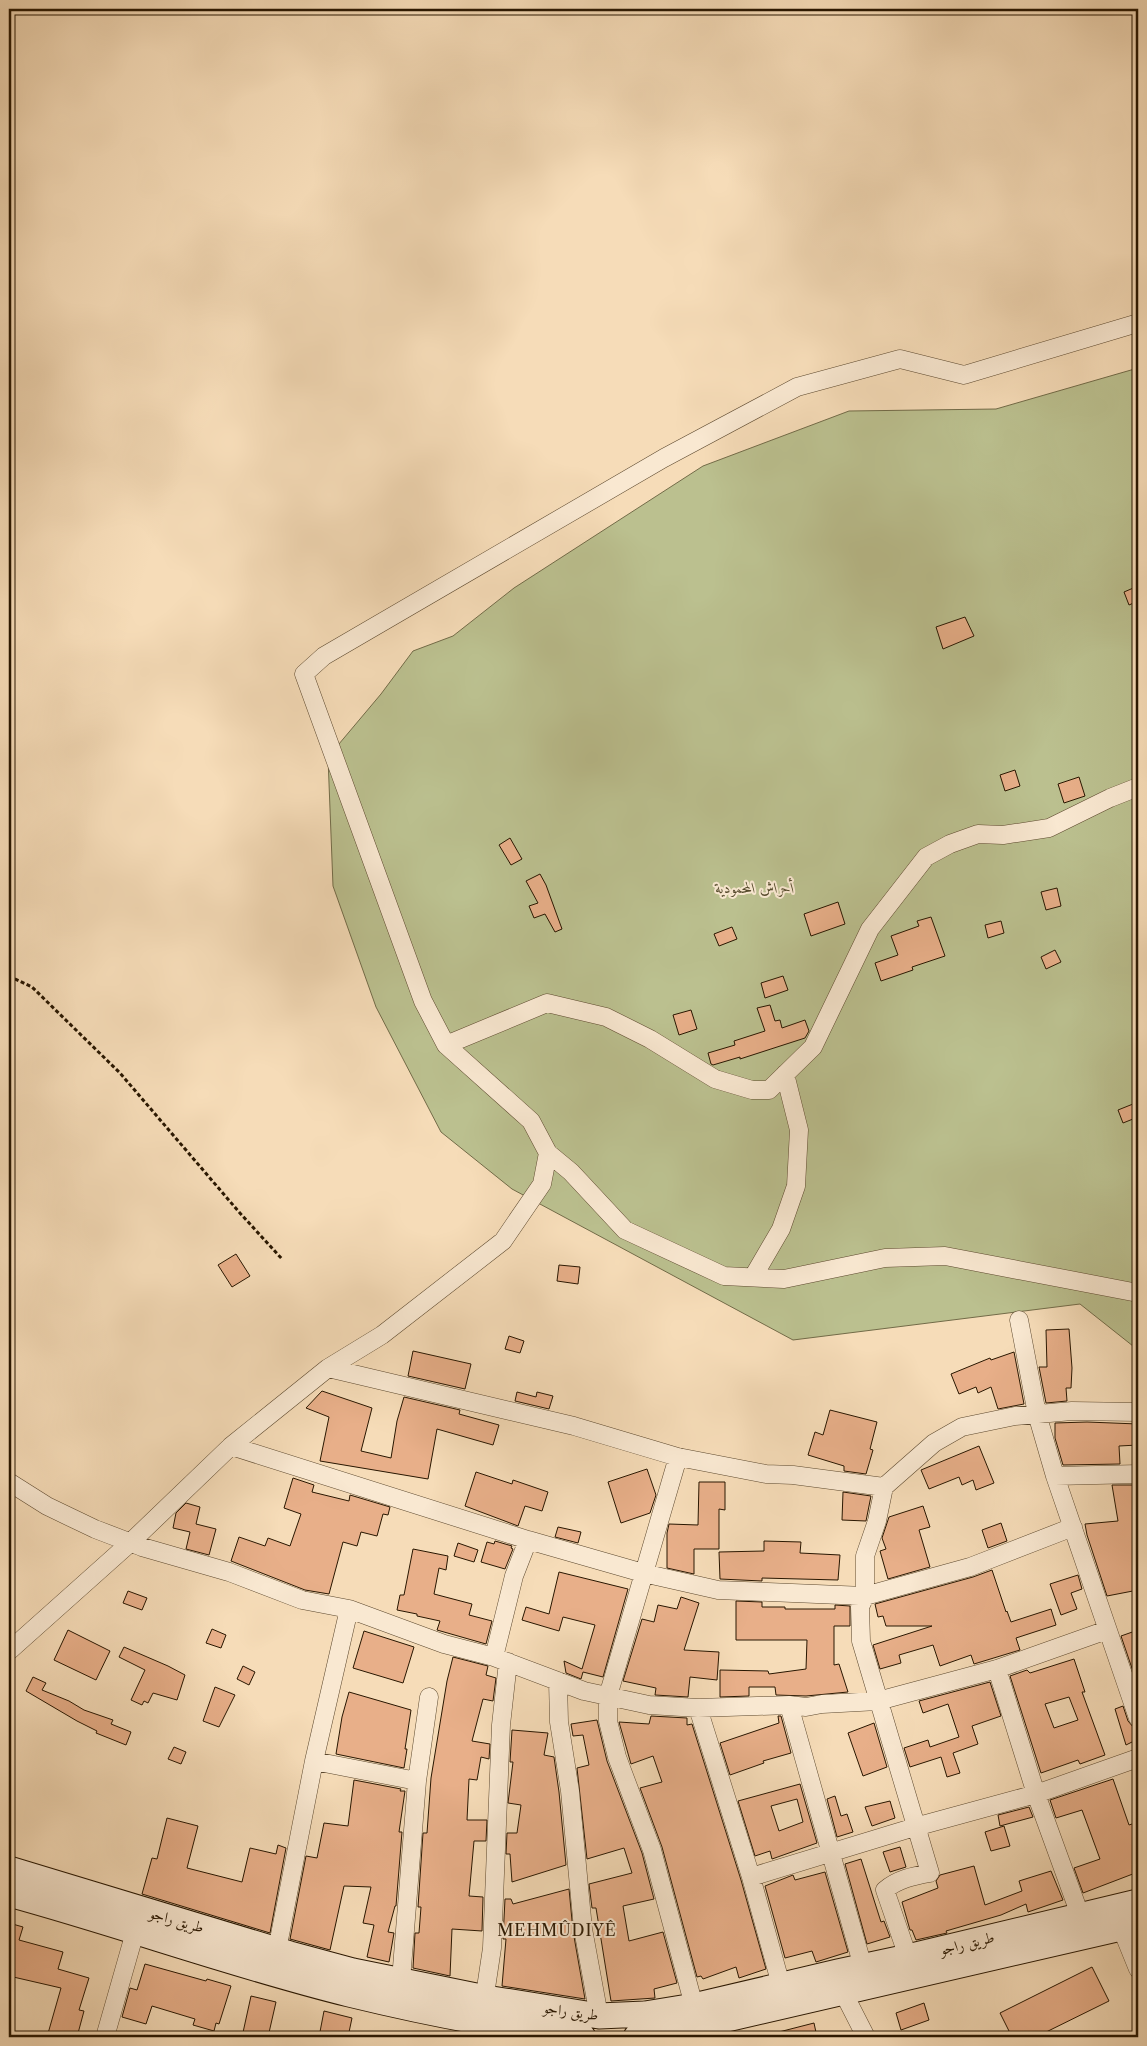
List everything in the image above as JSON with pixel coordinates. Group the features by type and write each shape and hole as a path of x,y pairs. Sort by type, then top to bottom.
{"main road":[{"name":"طريق راجو","path":"9,1869 134,1908 352,1970 486,1998 599,2016 645,2014 694,2006 781,1985 840,1982 863,1966 908,1958 1080,1915 1129,1915"},
{"name":"طريق راجو","path":"9,1894 349,1994 479,2023 583,2037"},
{"name":"طريق راجو","path":"636,2037 677,2030 840,1982 1129,1915"}],"street":[{"path":"1138,323 964,375 900,359 797,387 664,458 332,652 304,674 423,1001 446,1045 531,1121 548,1153 571,1172 625,1230 724,1276 784,1278 885,1258 945,1256 1138,1293"},
{"path":"446,1045 547,1003 606,1017 650,1039 715,1079 752,1090 769,1090 813,1047 870,929 926,857 950,844 978,834 1003,835 1049,828 1110,798 1138,787"},
{"path":"753,1277 781,1229 796,1186 799,1130 785,1074"},
{"path":"9,1650 131,1542 231,1446 328,1368 382,1335 503,1241 542,1184 548,1153"},
{"path":"1020,1320 1037,1414 1055,1476 1106,1630 1138,1718"},
{"path":"328,1368 574,1426 678,1457 766,1474 793,1475 884,1487"},
{"path":"908,1958 885,1890 893,1883 930,1873 861,1641 860,1607 865,1596 865,1556 877,1520 884,1487 934,1442 962,1427 1015,1416 1072,1411 1138,1412"},
{"path":"231,1446 528,1540 643,1573 718,1590 865,1596 970,1567 1072,1527"},
{"path":"678,1457 608,1696 608,1721 617,1756 652,1850 694,2006"},
{"path":"1055,1476 1138,1474"},
{"path":"9,1482 47,1506 95,1529 131,1542 229,1572 302,1600 349,1609 444,1644 501,1660 584,1691 649,1705 698,1708 789,1705 806,1707 822,1704 878,1701 997,1670 1106,1630"},
{"path":"479,2023 486,1998 492,1939 501,1725 501,1660 514,1576 528,1540"},
{"path":"277,1950 314,1761 349,1609"},
{"path":"997,1670 1036,1794 1080,1915"},
{"path":"558,1681 559,1722 572,1801 583,1929 599,2016"},
{"path":"401,1980 417,1781 429,1697"},
{"path":"789,1705 863,1966"},
{"path":"698,1708 751,1877 781,1985"},
{"path":"751,1877 915,1827 1036,1794 1138,1758"},
{"path":"314,1761 417,1781"},
{"path":"105,2037 135,1932 134,1908"},
{"path":"1129,1915 1138,1969"},
{"path":"840,1982 866,2037"}],"path":[{"path":"9,976 32,987 120,1074 238,1212 282,1259"}],"green space":[{"name":"أحراش المحمودية","path":"1138,368 1138,1350 1080,1304 793,1340 512,1189 441,1132 376,1007 333,886 328,757 381,694 413,651 453,636 514,588 703,466 849,411 996,409"}],"building":[{"path":"1138,586 1138,601 1129,605 1124,592"},
{"path":"965,617 974,636 943,649 936,627"},
{"path":"1015,770 1020,786 1005,791 1000,775"},
{"path":"1079,777 1085,796 1064,803 1058,784"},
{"path":"510,838 522,859 511,865 499,845"},
{"path":"540,874 562,929 555,932 545,914 534,918 529,906 538,903 526,881"},
{"path":"1057,888 1061,906 1046,910 1041,892"},
{"path":"838,902 845,924 811,936 804,914"},
{"path":"931,917 945,956 912,967 913,970 881,981 875,963 898,955 891,936 919,926 917,921"},
{"path":"1001,921 1004,933 988,938 985,925"},
{"path":"732,927 737,939 719,946 714,934"},
{"path":"1055,950 1061,962 1046,969 1041,957"},
{"path":"783,976 788,990 765,998 761,983"},
{"path":"770,1005 775,1021 780,1020 782,1028 805,1020 809,1031 805,1038 740,1059 740,1057 711,1064 708,1053 735,1045 734,1041 765,1031 757,1008"},
{"path":"691,1010 697,1029 679,1035 673,1015"},
{"path":"1138,1102 1138,1117 1123,1123 1118,1110"},
{"path":"236,1254 250,1276 232,1287 218,1265"},
{"path":"559,1265 580,1267 578,1284 557,1281"},
{"path":"1069,1329 1072,1368 1071,1388 1066,1388 1067,1401 1046,1403 1039,1367 1047,1367 1046,1330"},
{"path":"509,1336 524,1341 520,1353 505,1349"},
{"path":"413,1351 471,1364 465,1389 408,1376"},
{"path":"1014,1352 1024,1404 998,1409 991,1387 978,1393 976,1387 959,1394 951,1374 990,1358 991,1360"},
{"path":"322,1391 372,1408 361,1451 391,1458 397,1421 404,1397 460,1410 459,1414 499,1425 493,1445 437,1429 428,1479 320,1461 329,1417 306,1408"},
{"path":"517,1392 536,1397 537,1392 553,1396 549,1409 515,1401"},
{"path":"830,1410 877,1422 870,1449 873,1450 866,1474 844,1471 844,1466 808,1455 815,1432 823,1435"},
{"path":"1055,1423 1138,1424 1138,1445 1119,1446 1120,1464 1063,1465 1055,1438"},
{"path":"979,1446 994,1483 976,1490 973,1480 962,1485 959,1477 929,1489 921,1470"},
{"path":"647,1469 656,1495 650,1513 621,1523 608,1482"},
{"path":"476,1472 512,1484 513,1480 548,1492 542,1511 525,1506 518,1526 465,1506"},
{"path":"293,1478 314,1485 312,1492 349,1501 350,1495 390,1507 388,1515 383,1514 377,1536 361,1532 357,1546 343,1542 329,1594 305,1590 231,1561 239,1537 265,1546 268,1538 290,1546 301,1514 284,1508"},
{"path":"699,1482 725,1482 725,1510 719,1509 719,1549 694,1549 694,1574 667,1568 667,1533 669,1524 698,1525"},
{"path":"1112,1485 1138,1485 1138,1590 1107,1596 1085,1524 1118,1521"},
{"path":"843,1492 871,1496 866,1521 842,1520"},
{"path":"186,1503 200,1507 196,1524 216,1529 209,1555 186,1549 190,1532 173,1528 176,1513"},
{"path":"923,1506 930,1527 919,1530 930,1567 888,1579 880,1551 886,1549 882,1538 889,1517"},
{"path":"1001,1523 1007,1541 988,1548 982,1530"},
{"path":"558,1527 581,1532 578,1543 555,1537"},
{"path":"495,1541 512,1546 511,1548 513,1549 505,1569 481,1562 487,1542 494,1544"},
{"path":"764,1541 801,1542 800,1553 840,1555 838,1580 762,1578 762,1581 720,1579 719,1552 764,1551"},
{"path":"458,1543 478,1550 474,1562 454,1556"},
{"path":"413,1549 448,1556 446,1570 439,1568 434,1594 472,1604 469,1615 492,1621 486,1644 437,1630 440,1621 397,1610 400,1595 404,1595"},
{"path":"992,1570 1011,1622 1051,1609 1056,1625 1016,1638 1020,1650 974,1664 971,1655 940,1666 933,1645 899,1655 901,1663 880,1669 873,1645 932,1626 886,1626 883,1616 878,1617 875,1604"},
{"path":"559,1572 628,1589 603,1677 583,1672 581,1679 566,1673 564,1661 582,1669 595,1625 563,1617 559,1631 522,1620 526,1607 549,1614"},
{"path":"1078,1575 1082,1589 1071,1593 1077,1609 1061,1615 1050,1584"},
{"path":"128,1591 147,1598 142,1610 123,1603"},
{"path":"681,1597 699,1603 684,1650 719,1652 717,1680 690,1677 688,1697 655,1695 656,1688 623,1681 642,1619 654,1622 658,1605 677,1609"},
{"path":"736,1601 762,1602 762,1607 785,1607 785,1609 835,1609 835,1605 850,1606 850,1626 834,1626 834,1665 839,1664 848,1692 806,1696 776,1695 775,1687 749,1687 749,1696 720,1697 720,1670 768,1671 769,1674 806,1669 807,1640 736,1640"},
{"path":"212,1629 226,1635 221,1648 206,1643"},
{"path":"68,1630 110,1651 96,1680 54,1660"},
{"path":"1138,1630 1138,1686 1121,1636"},
{"path":"364,1631 414,1647 403,1683 353,1668"},
{"path":"124,1647 185,1675 177,1700 153,1693 148,1703 144,1701 142,1705 131,1700 145,1670 119,1657"},
{"path":"453,1657 488,1666 486,1675 496,1678 493,1701 483,1699 472,1741 490,1744 489,1759 481,1757 477,1780 469,1779 467,1820 487,1820 486,1841 474,1841 469,1896 483,1897 482,1931 452,1929 450,1976 413,1968 415,1933 419,1933 421,1907 418,1907 423,1833 427,1833 431,1778 447,1681"},
{"path":"1074,1659 1085,1692 1082,1692 1105,1755 1080,1764 1078,1760 1041,1773 1010,1676 1027,1670 1030,1673","holes":["1069,1697 1078,1720 1054,1728 1045,1704"]},
{"path":"243,1666 255,1672 249,1685 237,1679"},
{"path":"33,1677 46,1683 42,1690 69,1701 84,1710 113,1720 111,1724 131,1732 126,1745 96,1733 97,1731 26,1691"},
{"path":"990,1682 1001,1716 972,1726 978,1744 953,1753 960,1773 947,1777 941,1757 910,1767 904,1748 928,1740 930,1747 959,1737 948,1704 923,1713 919,1701"},
{"path":"215,1687 235,1695 219,1727 203,1721"},
{"path":"349,1692 411,1710 404,1768 336,1754 342,1717"},
{"path":"1123,1706 1128,1721 1134,1728 1138,1739 1126,1745 1115,1709"},
{"path":"651,1716 687,1718 687,1725 692,1724 741,1880 766,1969 739,1978 736,1967 703,1979 701,1976 697,1977 662,1847 640,1788 662,1782 653,1756 631,1764 619,1722 649,1724"},
{"path":"778,1716 781,1716 791,1753 763,1761 764,1763 730,1775 720,1743 779,1723"},
{"path":"597,1720 607,1761 642,1853 654,1899 623,1906 629,1941 663,1932 677,1983 654,1989 655,1998 611,2001 596,1908 592,1908 589,1884 632,1873 624,1848 587,1859 577,1768 589,1765 583,1735 573,1736 571,1724"},
{"path":"874,1723 887,1767 863,1776 848,1733"},
{"path":"512,1730 548,1733 544,1755 554,1757 566,1865 512,1882 510,1854 506,1854 507,1833 517,1833 521,1805 508,1803 513,1762 510,1762"},
{"path":"174,1747 186,1752 181,1764 168,1759"},
{"path":"1113,1779 1129,1825 1138,1822 1138,1872 1083,1893 1074,1868 1100,1859 1082,1810 1056,1818 1050,1800"},
{"path":"354,1780 405,1791 399,1832 402,1832 396,1906 388,1932 394,1933 389,1962 367,1957 374,1925 363,1923 371,1887 344,1886 330,1950 290,1939 306,1856 317,1858 324,1823 348,1826"},
{"path":"800,1784 817,1843 772,1859 770,1851 755,1856 738,1801","holes":["797,1799 803,1822 779,1831 771,1806"]},
{"path":"835,1796 841,1816 847,1814 853,1832 837,1837 827,1799"},
{"path":"890,1801 895,1818 872,1826 865,1807"},
{"path":"1029,1807 1033,1817 1000,1826 998,1815"},
{"path":"167,1818 198,1826 187,1868 242,1882 250,1848 276,1854 278,1845 286,1848 270,1933 142,1894 152,1858 157,1859"},
{"path":"1004,1826 1010,1846 991,1851 985,1832"},
{"path":"900,1847 906,1867 890,1872 883,1852"},
{"path":"861,1859 881,1922 884,1921 890,1937 867,1944 845,1864"},
{"path":"974,1866 985,1905 1022,1891 1019,1881 1051,1871 1063,1900 1028,1912 1026,1904 1001,1915 946,1931 947,1933 916,1940 912,1930 910,1930 902,1902 938,1888 936,1881 940,1875"},
{"path":"825,1872 848,1952 816,1962 812,1951 785,1958 765,1886 793,1875 795,1880"},
{"path":"569,1889 573,1931 585,1999 502,1986 506,1939 503,1939 505,1899 511,1899 513,1904"},
{"path":"9,1923 23,1927 19,1940 63,1952 58,1969 89,1978 79,2010 84,2011 77,2037 47,2037 61,1988 9,1976"},
{"path":"145,1964 231,1986 219,2024 216,2023 214,2031 193,2025 195,2019 152,2006 146,2024 122,2017 130,1988 137,1990"},
{"path":"1092,1967 1109,2001 1036,2037 1012,2037 1000,2013"},
{"path":"251,1996 276,2002 268,2037 242,2037"},
{"path":"924,2003 929,2020 901,2030 896,2013"},
{"path":"324,2011 352,2018 348,2037 319,2037"},
{"path":"814,2023 817,2037 775,2037 775,2033"}],"district":[{"name":"MEHMÛDIYÊ","path":"557,1930"}]}
